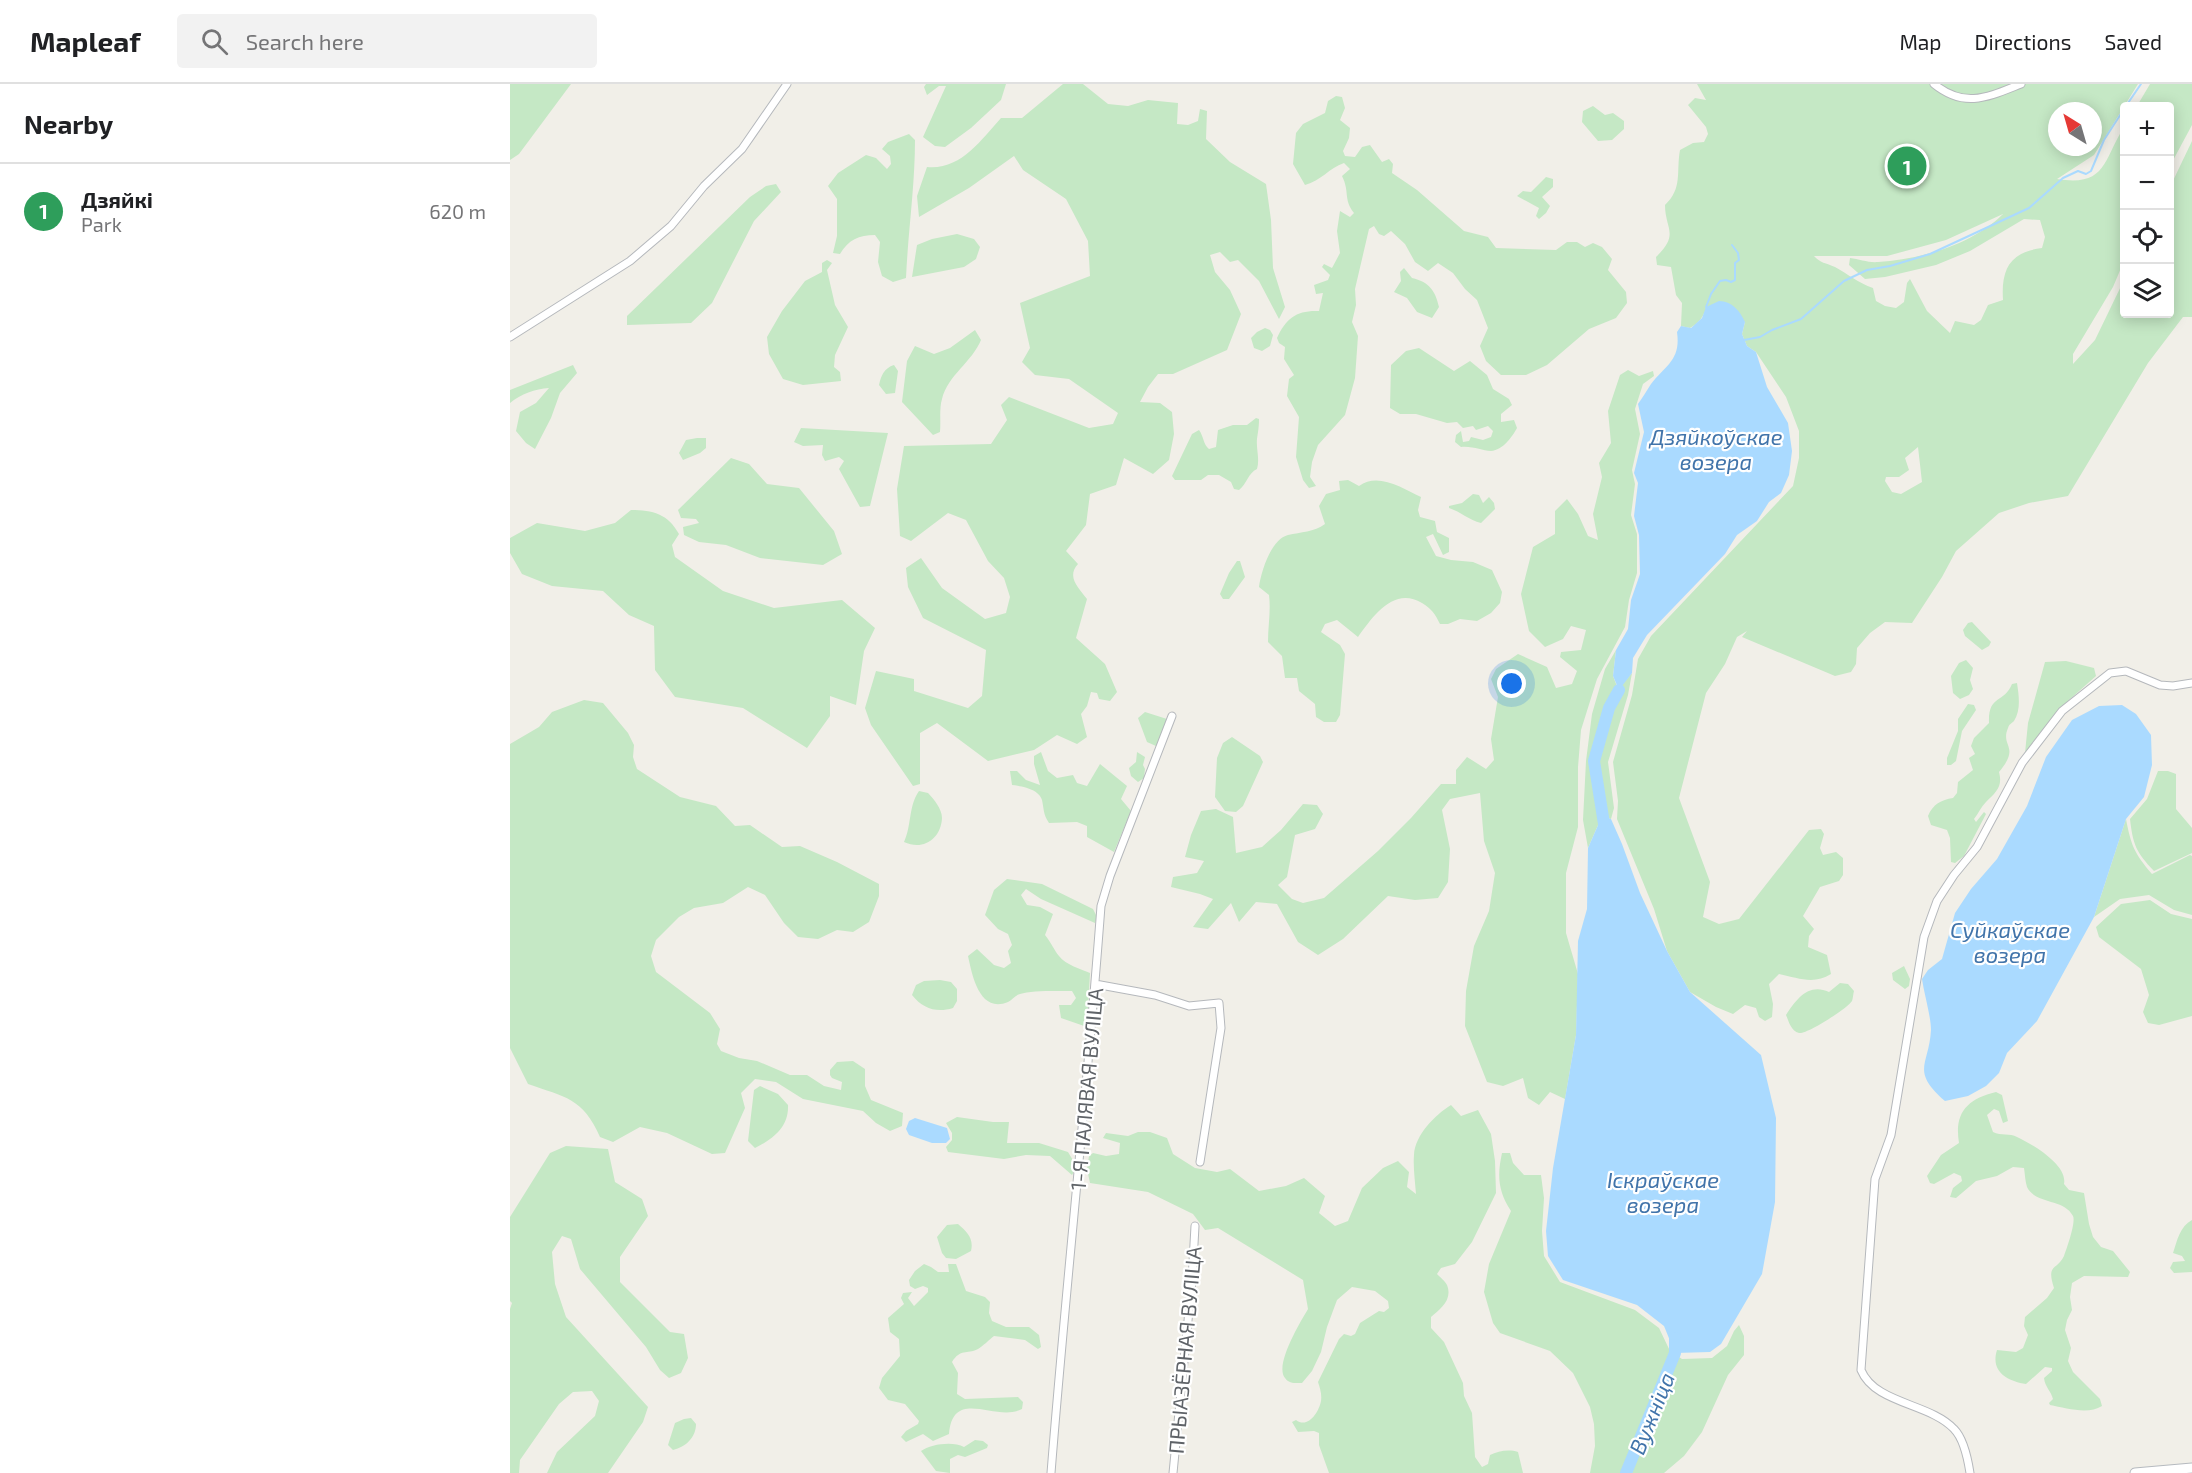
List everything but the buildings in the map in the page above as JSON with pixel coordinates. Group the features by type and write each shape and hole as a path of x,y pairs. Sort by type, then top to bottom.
{"main road":[{"path":"2135,1473 2192,1468"}],"street":[{"path":"510,337 630,261 671,225 704,186 742,149 787,84"},
{"path":"1934,84 1959,98 1975,100 2021,84"},
{"path":"1970,1473 1961,1440 1954,1430 1942,1420 1878,1391 1865,1380 1861,1370 1875,1179 1890,1135 1896,1108 1924,937 1937,901 1954,875 1977,847 2022,763 2062,711 2110,673 2126,671 2160,685 2173,686 2192,683"},
{"name":"1-Я ПАЛЯВАЯ ВУЛІЦА","path":"1052,1473 1101,906 1110,876 1172,716"},
{"path":"1095,984 1155,995 1189,1006 1219,1003 1221,1028 1200,1162"},
{"name":"ПРЫАЗЁРНАЯ ВУЛІЦА","path":"1173,1473 1196,1226"}],"green space":[{"path":"510,84 571,84 519,154 510,160"},
{"path":"926,84 1006,84 1001,100 971,128 945,147 935,146 923,137 946,86 939,86 927,95 924,87"},
{"path":"1063,84 1083,84 1108,104 1128,106 1148,100 1178,103 1177,124 1188,125 1198,121 1200,109 1207,111 1206,139 1230,162 1266,184 1271,220 1273,268 1285,307 1279,319 1259,281 1238,260 1230,262 1220,252 1210,255 1215,272 1230,290 1241,314 1227,350 1173,374 1158,374 1140,402 1160,403 1172,412 1174,434 1169,460 1153,474 1124,458 1116,485 1090,494 1086,525 1066,551 1078,564 1073,578 1087,599 1076,638 1105,664 1117,692 1110,701 1099,699 1097,693 1091,692 1087,706 1081,714 1087,737 1077,744 1057,735 1034,750 988,761 937,723 920,733 920,784 913,786 871,725 865,708 876,671 914,679 914,691 968,708 982,696 986,650 923,618 908,587 906,568 921,558 942,588 985,619 1006,613 1010,597 1004,578 988,561 966,520 948,513 911,541 900,536 897,489 904,446 991,444 1007,420 1001,405 1009,397 1089,428 1113,424 1118,413 1069,379 1035,375 1022,362 1030,348 1020,303 1090,276 1088,241 1066,199 1023,170 1014,156 969,188 919,217 917,196 927,167 939,167 960,159 1001,118 1022,118"},
{"path":"1697,84 2138,84 2127,102 2120,102 2120,113 2102,142 2102,102 2048,102 2048,156 2092,156 2057,179 2086,179 2095,175 2107,160 2120,134 2120,270 2113,287 2073,354 2073,364 2095,340 2120,288 2120,318 2174,318 2174,179 2192,141 2192,317 2183,317 2148,363 2068,496 2029,503 1999,513 1956,551 1912,623 1885,622 1870,633 1857,648 1856,664 1851,672 1835,676 1742,637 1747,631 1737,637 1725,664 1706,693 1679,798 1710,882 1703,917 1719,924 1739,919 1809,830 1821,829 1824,834 1820,848 1823,855 1836,852 1843,858 1843,875 1839,881 1820,887 1803,916 1814,929 1809,936 1808,947 1827,955 1831,974 1812,980 1779,974 1769,984 1773,1004 1772,1017 1765,1021 1759,1017 1756,1008 1745,1005 1733,1014 1690,992 1667,951 1654,909 1617,819 1618,801 1613,762 1632,695 1638,659 1651,636 1793,486 1799,458 1799,431 1786,397 1756,352 1747,346 1742,334 1745,322 1707,307 1693,326 1690,328 1681,326 1682,303 1676,295 1671,267 1657,265 1656,257 1668,243 1670,231 1665,205 1671,199 1677,186 1680,150 1693,143 1704,142 1708,134 1706,127 1688,105 1695,98 1706,100","holes":["2003,214 1976,234 1928,254 1878,262 1850,258 1849,265 1865,279 1885,277 1936,265 1970,251 2024,219 2040,220 2045,237 2042,248 2022,253 2010,264 2004,279 2003,300 1988,305 1981,320 1974,325 1955,321 1950,333 1927,311 1910,279 1907,283 1904,302 1896,308 1885,306 1876,301 1873,288 1821,262 1814,256 1887,256 1946,240","1918,447 1922,482 1901,494 1892,492 1885,481 1886,477 1899,477 1909,470 1905,458"]},
{"path":"2150,84 2192,84 2192,125 2174,159 2174,102 2139,102"},
{"path":"1336,96 1342,97 1345,108 1340,120 1350,128 1349,138 1343,151 1345,156 1355,157 1362,147 1370,145 1382,162 1389,159 1393,164 1392,173 1417,190 1464,231 1488,237 1496,248 1556,250 1567,242 1577,242 1585,247 1593,243 1602,247 1612,259 1608,270 1626,292 1627,303 1616,318 1589,329 1547,365 1526,375 1501,375 1486,361 1480,346 1488,328 1477,300 1453,273 1438,263 1428,271 1415,262 1405,244 1391,231 1384,236 1379,234 1374,226 1369,229 1355,289 1356,305 1352,322 1358,336 1355,378 1345,415 1318,445 1310,477 1316,486 1309,488 1303,480 1296,457 1299,417 1287,396 1289,379 1294,375 1284,359 1285,347 1279,343 1277,338 1288,320 1304,312 1319,311 1323,293 1316,294 1314,285 1328,280 1330,275 1322,267 1324,264 1332,268 1340,253 1337,231 1340,211 1350,217 1354,213 1349,204 1342,176 1350,169 1344,163 1316,181 1305,185 1293,164 1296,133 1303,124 1325,113 1328,101"},
{"path":"1593,106 1605,115 1613,113 1624,121 1624,129 1612,140 1598,141 1582,122 1583,111"},
{"path":"909,134 915,140 915,157 906,278 893,282 882,276 878,262 880,242 875,235 854,239 840,254 833,253 837,236 837,199 828,186 838,173 866,155 876,158 887,169 891,164 890,156 882,149 888,142"},
{"path":"1546,177 1553,179 1553,187 1542,197 1550,206 1539,219 1536,216 1539,208 1517,196 1523,191 1531,192"},
{"path":"776,184 781,192 754,221 712,303 691,323 627,325 627,316 750,197 766,186"},
{"path":"957,234 974,239 980,247 976,259 964,267 912,277 917,245 932,239"},
{"path":"827,260 832,263 827,270 835,305 848,327 835,355 834,367 840,372 841,381 803,385 783,379 769,354 767,337 782,311 805,281 822,272 822,263"},
{"path":"1404,268 1412,278 1427,284 1433,291 1439,307 1432,318 1417,312 1407,298 1394,292 1401,281 1400,272"},
{"path":"1265,328 1273,335 1270,346 1262,351 1254,348 1251,338"},
{"path":"975,330 981,340 945,390 941,407 940,432 933,435 902,402 907,361 915,346 934,354 950,348"},
{"path":"1419,348 1454,371 1470,361 1487,375 1493,389 1509,399 1512,405 1501,414 1501,422 1514,420 1517,428 1503,446 1491,451 1461,447 1455,442 1456,435 1461,431 1463,442 1469,441 1471,437 1483,440 1491,437 1493,431 1488,426 1476,430 1473,426 1463,428 1457,422 1447,423 1416,414 1400,414 1390,408 1391,365 1406,351"},
{"path":"573,365 577,373 560,393 551,418 535,449 526,443 516,431 520,412 536,403 549,388 528,392 510,403 510,390"},
{"path":"894,365 898,371 895,393 886,394 879,385 885,370"},
{"path":"1628,370 1639,376 1653,371 1654,376 1643,384 1635,409 1640,434 1632,470 1635,484 1631,515 1637,534 1637,573 1629,600 1625,627 1597,679 1581,730 1578,767 1578,827 1566,873 1566,933 1578,974 1576,1035 1565,1099 1550,1092 1539,1105 1528,1098 1523,1078 1503,1086 1487,1082 1465,1026 1466,991 1474,946 1489,911 1495,873 1484,841 1480,793 1450,799 1442,810 1450,849 1448,882 1438,898 1415,900 1388,896 1343,939 1318,955 1298,942 1277,904 1256,902 1239,922 1231,903 1208,929 1193,927 1213,899 1171,887 1173,877 1197,873 1204,861 1185,857 1201,811 1216,809 1233,817 1236,853 1262,847 1281,830 1303,804 1317,805 1323,814 1315,829 1295,835 1287,877 1278,885 1292,899 1303,903 1324,898 1378,851 1441,784 1456,784 1456,770 1467,757 1486,769 1494,760 1491,739 1498,697 1491,679 1496,669 1518,654 1547,667 1556,688 1572,684 1577,671 1560,657 1561,652 1581,650 1586,630 1571,626 1563,639 1545,647 1529,631 1521,594 1533,547 1555,534 1555,511 1567,499 1578,514 1588,536 1598,540 1593,514 1602,477 1599,463 1611,443 1608,411 1620,375"},
{"path":"1256,418 1259,419 1257,469 1239,490 1234,489 1231,482 1219,475 1208,475 1201,480 1175,480 1172,476 1192,434 1199,430 1209,449 1216,447 1218,430 1233,425 1247,425"},
{"path":"801,428 888,433 870,506 860,507 839,469 844,461 839,457 825,461 822,455 823,445 803,446 794,442"},
{"path":"706,438 706,448 683,460 679,453 686,440"},
{"path":"731,458 749,464 767,484 799,488 834,531 842,554 823,565 760,558 726,545 699,542 684,535 683,527 699,523 696,519 681,518 678,510"},
{"path":"1348,480 1359,486 1366,482 1382,481 1421,497 1418,510 1420,517 1435,521 1437,532 1449,538 1449,552 1443,555 1433,534 1426,537 1436,556 1473,562 1492,570 1502,592 1500,603 1491,613 1477,621 1460,619 1448,624 1440,624 1433,612 1425,605 1412,599 1402,598 1393,601 1377,613 1358,637 1337,620 1325,624 1321,632 1340,645 1345,654 1340,715 1336,722 1324,722 1316,717 1315,704 1299,691 1297,678 1285,678 1282,656 1268,642 1269,595 1259,587 1272,549 1288,535 1312,530 1325,524 1319,506 1326,494 1340,490 1339,481"},
{"path":"1473,494 1479,495 1483,503 1489,497 1494,503 1495,509 1481,523 1449,508 1449,506 1462,503"},
{"path":"631,510 653,512 670,522 679,534 672,545 675,557 723,591 774,608 842,600 875,628 864,651 856,705 830,696 830,716 807,748 743,708 675,697 655,670 654,626 629,615 603,591 552,586 522,574 510,553 510,538 537,523 585,531 615,523"},
{"path":"1237,561 1240,561 1245,577 1229,599 1223,599 1220,594"},
{"path":"1972,622 1991,642 1982,650 1965,636 1963,630 1968,623"},
{"path":"1616,650 1613,676 1618,689 1632,673 1628,695 1608,762 1614,808 1611,819 1602,816 1588,848 1583,820 1586,761 1592,714 1605,669"},
{"path":"1966,660 1973,668 1970,680 1973,689 1969,695 1960,699 1953,693 1951,676 1959,663"},
{"path":"2066,661 2094,668 2096,676 2059,709 2025,753 2028,723 2045,662"},
{"path":"2017,683 2019,708 2006,734 2009,757 1999,772 1999,785 1974,819 1976,822 1984,812 1986,814 1964,856 1955,863 1951,862 1950,838 1947,830 1931,825 1928,816 1938,803 1953,798 1957,793 1958,782 1973,770 1969,758 1975,754 1971,746 1974,738 1989,723 1989,714 1994,703 2009,690 2012,684"},
{"path":"584,700 603,703 628,733 634,745 633,757 637,769 680,797 716,806 735,826 750,825 782,847 800,846 879,884 879,896 869,922 853,932 837,930 818,939 798,937 784,923 765,895 748,887 723,903 694,908 679,917 656,940 651,956 656,972 710,1013 720,1029 717,1044 721,1051 739,1058 757,1061 790,1075 807,1075 824,1086 841,1090 842,1082 832,1078 830,1070 837,1062 853,1061 865,1069 865,1086 871,1100 903,1113 902,1126 890,1131 876,1123 863,1111 803,1099 776,1082 755,1079 741,1093 745,1108 725,1153 712,1154 667,1133 640,1127 613,1142 600,1137 587,1114 572,1101 528,1084 510,1048 510,744 539,727 552,712"},
{"path":"1968,704 1974,705 1976,710 1962,731 1956,761 1947,765 1947,758 1958,731 1958,719"},
{"path":"1145,712 1167,719 1161,739 1156,746 1147,742 1138,718"},
{"path":"1232,737 1260,756 1263,762 1243,806 1236,812 1225,811 1215,797 1217,758 1223,743"},
{"path":"1041,752 1048,771 1057,778 1073,775 1077,783 1087,786 1100,764 1127,786 1121,799 1131,811 1114,852 1087,837 1087,826 1077,822 1049,823 1040,796 1029,789 1012,785 1010,771 1017,771 1026,780 1040,785 1034,756"},
{"path":"1137,752 1145,757 1144,778 1138,782 1131,776 1129,768 1136,762"},
{"path":"2158,771 2176,774 2176,809 2192,828 2192,853 2154,871 2136,848 2130,819 2147,799"},
{"path":"919,791 928,793 933,798 942,818 935,837 918,845 904,842 913,803"},
{"path":"2126,819 2134,848 2152,874 2192,856 2192,915 2174,910 2149,895 2120,899 2094,917"},
{"path":"1007,879 1042,884 1093,909 1097,917 1095,923 1041,899 1026,889 1021,895 1027,905 1040,907 1053,914 1045,935 1059,956 1090,973 1087,1027 1061,1018 1059,1005 1071,1005 1076,998 1072,991 1025,993 1017,995 1008,1002 998,1004 990,1002 979,990 968,956 977,949 994,965 1004,968 1011,963 1008,951 1012,945 1008,934 998,929 985,915 994,890"},
{"path":"2150,900 2171,914 2192,919 2192,1016 2159,1025 2148,1023 2143,1012 2149,995 2141,969 2099,937 2096,927 2121,904"},
{"path":"1904,966 1910,979 1909,986 1905,989 1893,980 1892,973"},
{"path":"924,981 951,982 957,989 957,1001 953,1008 931,1009 921,1004 912,995 916,985"},
{"path":"1840,983 1848,984 1854,991 1852,1001 1810,1030 1799,1033 1794,1030 1786,1015 1799,998 1815,989 1829,992"},
{"path":"760,1086 778,1094 788,1105 788,1113 779,1131 768,1141 755,1148 748,1141 754,1090"},
{"path":"1996,1092 2002,1095 2008,1121 2003,1123 1999,1111 1994,1109 1987,1115 1993,1132 2017,1137 2040,1150 2055,1163 2069,1190 2084,1193 2093,1237 2101,1247 2113,1251 2130,1272 2128,1277 2084,1276 2072,1283 2070,1297 2072,1310 2065,1330 2071,1348 2068,1361 2073,1372 2100,1399 2102,1406 2096,1409 2077,1410 2050,1405 2053,1399 2044,1378 2052,1371 2052,1368 2045,1367 2026,1384 2013,1381 2002,1374 1998,1370 1995,1358 1997,1350 2016,1352 2023,1348 2028,1335 2024,1326 2025,1317 2047,1298 2054,1288 2052,1271 2064,1256 2074,1219 2069,1210 2031,1193 2027,1187 2024,1168 2013,1167 1997,1176 1976,1181 1956,1198 1950,1197 1953,1188 1962,1181 1961,1176 1954,1173 1934,1184 1930,1183 1927,1176 1941,1155 1959,1143 1959,1123 1965,1109 1977,1099"},
{"path":"1451,1105 1461,1116 1478,1110 1491,1134 1496,1193 1472,1242 1455,1264 1441,1268 1437,1274 1447,1285 1448,1295 1445,1304 1431,1317 1431,1328 1444,1342 1463,1383 1464,1396 1472,1413 1475,1457 1482,1467 1488,1464 1490,1455 1507,1451 1518,1452 1523,1473 1329,1473 1319,1445 1319,1433 1298,1432 1292,1422 1309,1421 1318,1410 1321,1391 1318,1382 1339,1339 1344,1334 1351,1336 1355,1334 1360,1323 1379,1311 1384,1312 1389,1308 1388,1301 1375,1291 1352,1287 1337,1300 1321,1352 1312,1371 1302,1383 1288,1381 1283,1372 1283,1363 1308,1309 1303,1280 1218,1228 1205,1230 1193,1214 1148,1192 1090,1183 1087,1169 1089,1156 1093,1153 1106,1156 1119,1154 1120,1143 1103,1138 1106,1133 1128,1136 1138,1132 1150,1132 1167,1138 1173,1154 1195,1168 1217,1172 1230,1169 1259,1191 1286,1186 1304,1178 1325,1196 1319,1213 1335,1226 1348,1221 1362,1188 1383,1168 1398,1161 1409,1172 1407,1187 1416,1194 1414,1160 1418,1140 1433,1120"},
{"path":"957,1117 1009,1122 1007,1143 1039,1143 1068,1152 1077,1167 1072,1175 1050,1156 1026,1155 1004,1159 948,1152 946,1147 952,1140 952,1133 946,1123"},
{"path":"566,1146 608,1149 615,1182 642,1199 648,1216 620,1257 620,1282 670,1332 684,1334 688,1358 681,1373 669,1378 660,1370 646,1347 580,1269 571,1239 562,1236 552,1252 555,1284 566,1317 648,1407 643,1422 608,1473 547,1473 557,1452 595,1416 599,1401 592,1391 573,1392 559,1404 520,1460 519,1473 510,1473 510,1309 512,1303 510,1301 510,1217 550,1153"},
{"path":"1502,1153 1510,1153 1513,1163 1524,1175 1541,1175 1544,1198 1542,1231 1544,1256 1560,1282 1635,1310 1659,1328 1670,1351 1682,1359 1712,1358 1727,1346 1739,1325 1744,1336 1744,1355 1728,1375 1702,1432 1684,1456 1664,1473 1590,1473 1595,1446 1594,1424 1590,1407 1573,1373 1550,1351 1500,1333 1493,1323 1484,1292 1489,1264 1511,1211 1503,1197 1500,1183 1499,1169"},
{"path":"2192,1220 2192,1272 2174,1273 2170,1268 2173,1262 2185,1261 2182,1256 2173,1253 2176,1244 2182,1230"},
{"path":"958,1224 971,1239 971,1251 956,1259 946,1258 937,1237 947,1225"},
{"path":"924,1264 938,1272 949,1272 948,1264 956,1264 966,1291 985,1297 990,1302 989,1313 992,1321 1006,1327 1029,1327 1039,1335 1041,1347 1038,1349 1025,1340 994,1336 978,1349 958,1355 952,1362 958,1373 957,1394 965,1399 1018,1397 1023,1402 1022,1409 1000,1412 967,1409 958,1412 952,1420 949,1434 933,1441 923,1434 906,1442 901,1437 919,1421 905,1404 888,1400 879,1388 882,1378 900,1356 899,1339 890,1332 888,1318 904,1304 901,1298 903,1293 912,1292 908,1298 914,1306 928,1292 928,1288 923,1286 915,1289 910,1286 909,1280"},
{"path":"691,1418 696,1424 692,1437 686,1444 673,1450 668,1445 675,1423"},
{"path":"975,1440 983,1441 988,1445 987,1448 965,1457 958,1455 950,1459 950,1473 936,1471 921,1451 942,1444 964,1447"}],"water":[{"name":"Дзяйкоўскае возера","path":"1719,301 1732,305 1743,318 1745,322 1742,334 1747,346 1756,352 1767,387 1788,423 1792,451 1789,475 1781,493 1769,502 1757,521 1737,535 1725,554 1647,635 1633,658 1632,673 1619,690 1613,676 1616,650 1628,629 1631,600 1640,574 1639,535 1634,516 1638,483 1634,473 1644,432 1638,404 1674,356 1678,341 1677,332 1681,326 1691,328 1702,318 1706,307"},
{"name":"Суйкаўскае возера","path":"2122,705 2136,714 2151,735 2152,765 2144,797 2126,819 2094,917 2037,1021 2007,1053 1999,1073 1986,1086 1968,1096 1945,1101 1934,1091 1925,1074 1924,1067 1931,1030 1922,979 1928,970 1942,959 1955,913 1971,889 1997,859 2027,806 2046,757 2072,720 2099,706"},
{"name":"Іскраўскае возера","path":"1602,816 1611,819 1640,893 1667,951 1690,992 1761,1055 1776,1118 1775,1202 1762,1274 1721,1344 1710,1352 1675,1353 1664,1326 1637,1305 1563,1280 1548,1256 1546,1231 1553,1168 1576,1035 1578,941 1587,909 1588,848"},
{"path":"915,1118 947,1128 950,1139 946,1143 932,1143 909,1135 906,1129 909,1121"}],"waterway":[{"path":"2129,102 2141,84"},
{"path":"1744,340 1760,337 1801,319 1844,281 1867,270 1930,254 2029,208 2063,178 2078,171 2086,174 2091,171 2104,140 2120,115"},
{"path":"1706,307 1720,281 1735,280 1735,263 1739,260 1738,253 1732,245"},
{"name":"Вужніца","path":"1605,830 1594,761 1609,708 1619,690"},
{"name":"Вужніца","path":"1626,1473 1675,1353 1675,1338"}],"place":[{"name":"Дзяйкі","path":"1907,166"}]}
